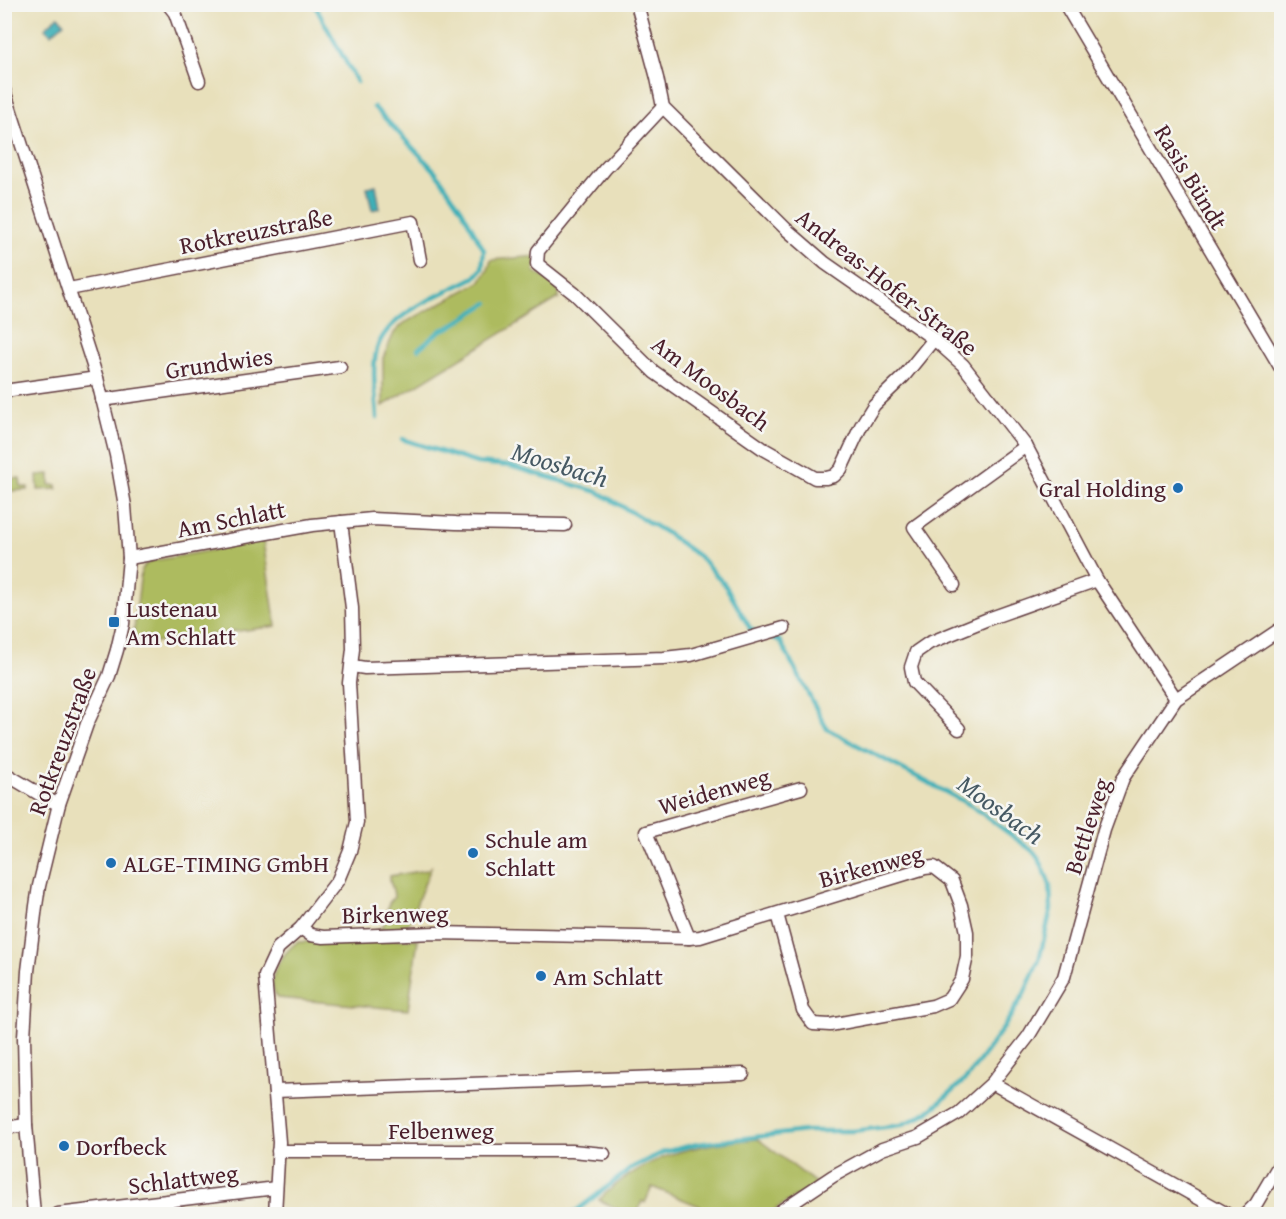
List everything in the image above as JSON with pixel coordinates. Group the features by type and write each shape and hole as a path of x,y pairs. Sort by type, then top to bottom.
{"street":[{"path":"168,4 175,13 200,81"},
{"path":"637,4 663,107"},
{"name":"Rasis Bündt","path":"1065,4 1281,370"},
{"name":"Rotkreuzstraße","path":"4,90 97,378 116,455 125,506 129,558 123,624 117,650 87,724 59,804 39,886 28,971 24,1028 26,1125 34,1215"},
{"name":"Am Moosbach","path":"663,107 605,169 538,251 537,264 575,294 654,372 762,448 815,478 826,478 834,476 841,469 861,426 874,405 904,376 934,339"},
{"name":"Andreas-Hofer-Straße","path":"663,107 786,229 825,263 934,339 963,365 1026,446 1097,580 1176,699"},
{"name":"Rotkreuzstraße","path":"69,289 413,222 420,260"},
{"name":"Grundwies","path":"102,400 340,367"},
{"path":"4,391 97,378"},
{"path":"954,585 914,527 1026,446"},
{"name":"Am Schlatt","path":"129,558 312,525 341,522 381,519 566,525"},
{"path":"275,1215 278,1151 266,976 278,948 301,928 338,880 350,851 357,822 349,683 354,649 352,608 341,522"},
{"path":"959,729 914,682 911,667 916,652 929,643 988,619 1097,580"},
{"path":"352,666 365,668 641,660 691,655 750,640 784,628"},
{"name":"Bettleweg","path":"776,1215 853,1165 882,1149 918,1137 959,1113 992,1083 1028,1037 1064,977 1104,830 1124,778 1176,699 1281,628"},
{"path":"4,773 59,804"},
{"name":"Weidenweg","path":"689,938 646,832 801,788"},
{"name":"Birkenweg","path":"301,928 311,935 323,937 435,933 689,938 934,867 952,881 963,914 967,932 967,956 962,979 949,999 933,1006 830,1025 813,1024 803,1010 777,914"},
{"path":"275,1091 742,1074"},
{"path":"992,1083 1227,1215"},
{"path":"4,1128 26,1125"},
{"name":"Felbenweg","path":"278,1151 572,1150 604,1154"},
{"path":"1246,1215 1256,1204 1281,1160"},
{"name":"Schlattweg","path":"58,1215 276,1188"}],"green space":[{"path":"538,256 534,271 553,284 559,292 559,298 383,406 383,358 394,333 404,323 480,282 491,260"},
{"path":"50,474 50,485 57,485 57,489 38,490 37,475"},
{"path":"20,478 21,487 28,487 28,490 8,491 7,479"},
{"path":"263,541 276,626 148,643 147,637 133,638 141,571 145,565 152,561"},
{"path":"431,867 406,930 377,930 383,926 389,903 394,897 390,876 427,870"},
{"path":"418,939 408,1010 278,998 274,991 273,976 276,968 280,960 297,942"},
{"path":"758,1139 817,1184 768,1214 719,1214 652,1187 645,1203 642,1201 637,1214 628,1214 599,1200 616,1184 634,1172 672,1154 714,1144"}],"water":[{"path":"58,16 64,23 51,34 45,28"},
{"path":"376,185 380,208 372,210 367,187"}],"waterway":[{"name":"Moosbach","path":"314,4 357,82"},
{"name":"Moosbach","path":"374,107 436,172 462,210 484,250 482,269 475,277 418,306 392,325 383,336 377,349 374,366 377,418"},
{"path":"418,349 441,330 488,303"},
{"name":"Moosbach","path":"402,439 477,463 510,466 598,492 668,534 701,558 725,585 751,630 758,632"},
{"name":"Moosbach","path":"572,1214 633,1167 664,1152 697,1144 805,1131 853,1131 901,1125 917,1118 932,1109 967,1078 1004,1027 1024,994 1039,960 1051,909 1050,885 1034,852 972,806 827,729 780,641 769,636"}],"place":[{"name":"Gral Holding","path":"1178,488"},
{"name":"Lustenau Am Schlatt","path":"114,622"},
{"name":"Schule am Schlatt","path":"473,853"},
{"name":"ALGE-TIMING GmbH","path":"111,863"},
{"name":"Am Schlatt","path":"541,976"},
{"name":"Dorfbeck","path":"64,1146"}]}
